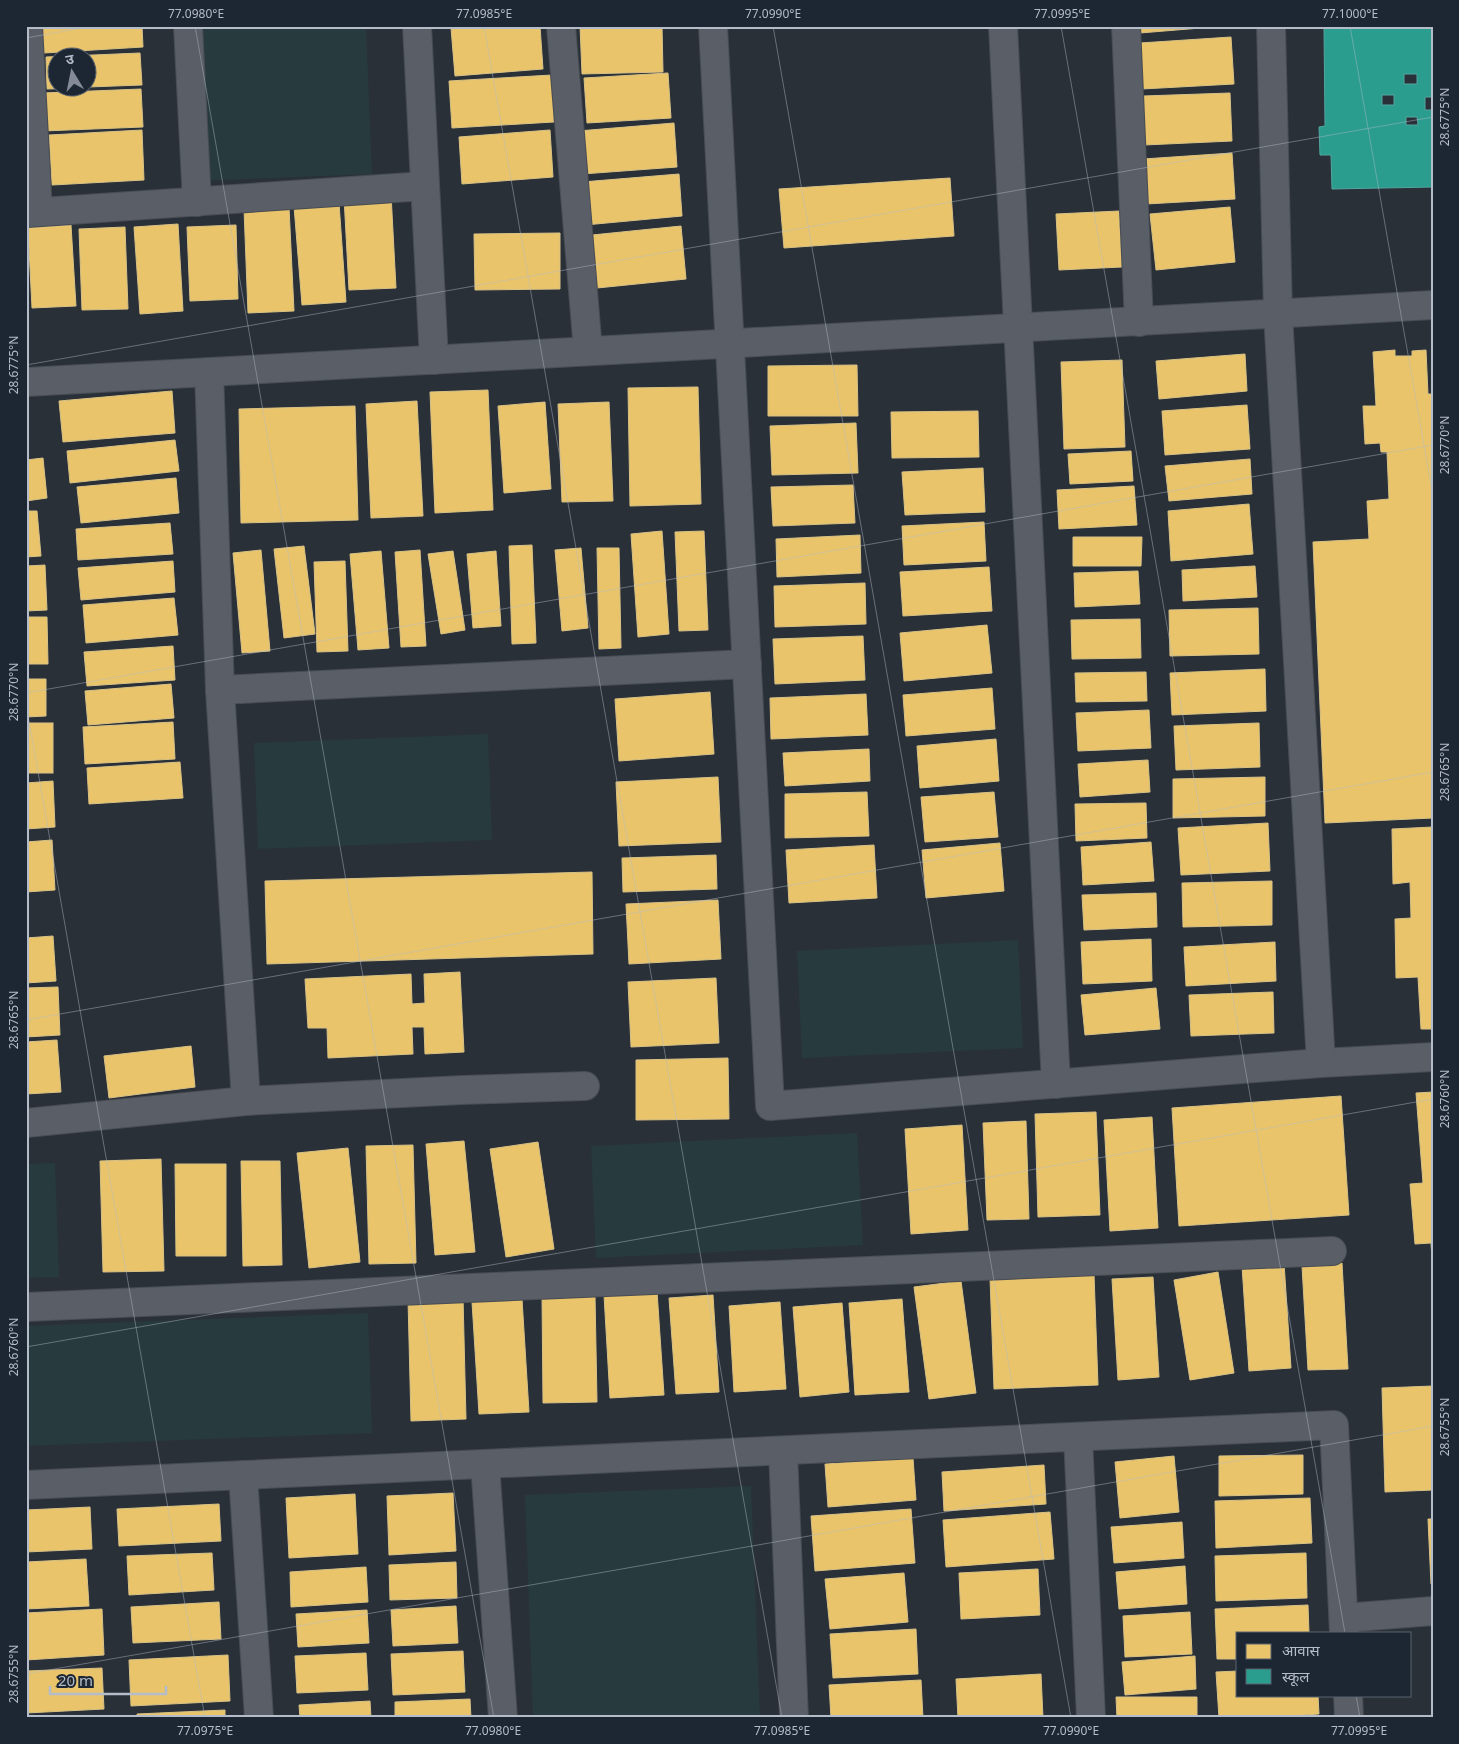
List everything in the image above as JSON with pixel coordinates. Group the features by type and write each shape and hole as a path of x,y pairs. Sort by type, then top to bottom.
{"street":[{"path":"28,26 32,212 425,186"},
{"path":"188,26 197,202"},
{"path":"416,26 434,360"},
{"path":"561,26 588,351"},
{"path":"713,26 770,1106 1321,1062 1433,1057"},
{"path":"1003,26 1056,1084"},
{"path":"1126,26 1139,322"},
{"path":"1271,26 1278,314 1321,1062"},
{"path":"26,382 1433,306"},
{"path":"209,372 220,690 246,1101"},
{"path":"220,690 747,664"},
{"path":"26,1124 246,1101 585,1086"},
{"path":"26,1307 1332,1251"},
{"path":"26,1485 1334,1425 1344,1625 1433,1611"},
{"path":"1078,1437 1091,1718"},
{"path":"783,1451 794,1718"},
{"path":"485,1464 503,1718"},
{"path":"242,1475 259,1718"},
{"path":"1348,1696 1349,1718"}],"green space":[{"path":"192,26 366,26 372,174 198,181"},
{"path":"488,734 492,840 258,849 254,743"},
{"path":"1018,940 1023,1048 802,1058 797,951"},
{"path":"857,1133 863,1245 596,1258 591,1146"},
{"path":"55,1163 59,1277 26,1278 26,1164"},
{"path":"368,1313 372,1433 26,1446 26,1326"},
{"path":"751,1486 760,1718 533,1718 525,1495"}],"building: आवास":[{"path":"42,26 142,26 143,47 98,50 98,48 48,48 48,53 44,53"},
{"path":"471,26 540,26 543,69 455,76 451,28"},
{"path":"580,26 662,26 663,72 582,74"},
{"path":"1139,26 1225,26 1140,33"},
{"path":"1231,37 1234,84 1142,89 1140,43"},
{"path":"140,53 142,85 98,87 98,55"},
{"path":"46,57 48,57 48,89 47,89"},
{"path":"668,73 671,118 587,123 584,78"},
{"path":"552,75 554,122 452,128 449,81"},
{"path":"141,89 143,127 43,131 42,93 48,93 48,98 98,98 98,91"},
{"path":"1230,93 1232,141 1144,145 1143,96"},
{"path":"674,123 677,167 582,174 578,131"},
{"path":"142,130 144,180 52,185 49,135"},
{"path":"550,130 553,177 462,184 459,137"},
{"path":"1232,153 1235,199 1146,204 1143,159"},
{"path":"679,174 682,216 585,225 582,182"},
{"path":"950,178 954,236 784,248 779,189"},
{"path":"391,194 396,288 349,290 344,197"},
{"path":"339,203 346,302 302,305 294,206"},
{"path":"289,207 294,311 248,313 244,209"},
{"path":"1230,207 1235,262 1156,270 1150,214"},
{"path":"1119,211 1122,267 1059,270 1056,214"},
{"path":"178,224 183,311 140,314 134,227"},
{"path":"71,225 76,306 32,308 28,228"},
{"path":"236,225 238,299 190,301 187,227"},
{"path":"681,226 686,279 597,288 592,235"},
{"path":"125,227 128,309 82,310 79,229"},
{"path":"560,233 560,289 475,290 474,234"},
{"path":"1395,350 1395,356 1412,356 1412,351 1426,350 1428,394 1433,394 1433,818 1325,823 1313,542 1369,539 1367,501 1389,499 1387,452 1381,452 1380,443 1365,444 1363,406 1376,406 1373,352"},
{"path":"1245,354 1247,391 1159,399 1156,361"},
{"path":"1122,360 1125,447 1064,449 1061,362"},
{"path":"857,365 858,416 768,416 768,366"},
{"path":"698,387 701,504 630,506 628,388"},
{"path":"488,390 493,510 435,513 430,392"},
{"path":"172,391 175,433 63,442 59,401"},
{"path":"417,401 423,516 371,518 366,404"},
{"path":"545,402 551,489 504,493 498,406"},
{"path":"609,402 613,501 562,502 558,404"},
{"path":"1247,405 1250,449 1165,455 1162,411"},
{"path":"355,406 358,520 241,523 239,409"},
{"path":"978,411 979,457 892,458 891,412"},
{"path":"856,423 858,473 772,475 770,426"},
{"path":"175,440 179,471 70,483 67,451"},
{"path":"1131,451 1133,481 1070,484 1068,454"},
{"path":"43,458 47,498 26,501 26,460"},
{"path":"1250,459 1252,494 1169,501 1165,466"},
{"path":"983,468 985,512 905,515 902,472"},
{"path":"176,478 179,513 81,523 77,487"},
{"path":"853,485 855,523 773,526 771,487"},
{"path":"1134,486 1137,525 1059,529 1057,490"},
{"path":"1249,504 1253,554 1171,561 1168,511"},
{"path":"26,511 37,511 41,556 26,557"},
{"path":"984,522 986,561 904,565 902,526"},
{"path":"170,523 173,554 78,560 76,529"},
{"path":"662,531 669,634 638,637 631,534"},
{"path":"704,531 708,630 679,631 675,532"},
{"path":"860,535 861,573 777,577 776,539"},
{"path":"1073,537 1142,537 1141,566 1073,566"},
{"path":"532,545 536,643 512,644 509,546"},
{"path":"304,546 315,634 284,638 274,549"},
{"path":"581,548 588,628 562,631 555,550"},
{"path":"597,548 619,548 621,648 599,649"},
{"path":"261,550 270,651 242,653 233,553"},
{"path":"420,550 426,646 401,647 395,552"},
{"path":"381,551 389,648 358,650 350,554"},
{"path":"453,551 465,630 441,634 428,554"},
{"path":"496,551 501,626 473,628 467,554"},
{"path":"173,561 175,592 81,600 78,568"},
{"path":"345,561 348,651 317,652 314,562"},
{"path":"45,565 47,610 26,611 26,566"},
{"path":"1255,566 1257,597 1183,601 1182,570"},
{"path":"989,567 992,611 903,616 900,572"},
{"path":"1138,571 1140,604 1075,607 1074,573"},
{"path":"865,583 866,624 775,627 774,586"},
{"path":"174,598 178,635 86,643 83,605"},
{"path":"1258,608 1259,654 1170,656 1169,610"},
{"path":"26,617 47,617 48,664 26,664"},
{"path":"1140,619 1141,658 1072,659 1071,620"},
{"path":"987,625 992,673 904,681 900,633"},
{"path":"863,636 865,680 775,684 773,639"},
{"path":"173,646 175,680 87,686 84,652"},
{"path":"1265,669 1266,711 1172,715 1170,673"},
{"path":"1146,672 1147,701 1076,702 1075,673"},
{"path":"26,679 46,679 46,716 26,717"},
{"path":"171,684 174,718 88,725 85,691"},
{"path":"992,688 995,729 906,736 903,695"},
{"path":"710,692 714,754 619,761 615,699"},
{"path":"866,694 868,735 771,739 770,698"},
{"path":"1149,710 1151,748 1078,751 1076,713"},
{"path":"173,722 175,759 85,764 83,727"},
{"path":"26,723 53,723 53,773 26,773"},
{"path":"1259,723 1260,767 1176,770 1174,726"},
{"path":"996,739 999,781 920,788 917,746"},
{"path":"869,749 870,781 785,786 783,753"},
{"path":"1148,760 1150,792 1080,797 1078,764"},
{"path":"180,762 183,798 89,804 87,768"},
{"path":"718,777 721,842 619,846 616,782"},
{"path":"1265,777 1265,816 1173,818 1173,779"},
{"path":"53,781 55,827 26,829 26,783"},
{"path":"867,792 869,836 785,838 785,794"},
{"path":"994,792 998,837 925,842 921,797"},
{"path":"1146,803 1147,838 1076,841 1075,804"},
{"path":"1268,823 1270,871 1181,875 1178,828"},
{"path":"1433,827 1433,1029 1421,1029 1418,977 1396,978 1395,919 1411,918 1410,882 1393,884 1392,829"},
{"path":"52,840 55,890 26,892 26,842"},
{"path":"1151,842 1154,881 1083,885 1081,847"},
{"path":"1000,843 1004,891 926,898 922,850"},
{"path":"874,845 877,898 789,903 786,850"},
{"path":"716,855 717,889 623,892 622,858"},
{"path":"592,872 593,954 267,964 265,881"},
{"path":"1272,881 1272,925 1183,927 1182,883"},
{"path":"1156,893 1157,927 1084,930 1082,895"},
{"path":"718,900 721,959 629,964 626,904"},
{"path":"53,936 56,981 26,983 26,938"},
{"path":"1151,939 1152,981 1083,984 1081,942"},
{"path":"1275,942 1276,981 1186,986 1184,947"},
{"path":"460,972 464,1052 425,1054 424,1027 412,1027 413,1054 328,1058 327,1028 308,1028 305,979 411,974 412,1004 425,1003 424,974"},
{"path":"716,978 719,1043 631,1047 628,982"},
{"path":"58,987 60,1035 26,1037 26,988"},
{"path":"1156,988 1160,1029 1085,1035 1081,995"},
{"path":"1273,992 1274,1033 1191,1036 1189,995"},
{"path":"57,1040 61,1092 26,1094 26,1042"},
{"path":"191,1046 195,1087 109,1098 104,1056"},
{"path":"728,1058 729,1119 636,1120 636,1060"},
{"path":"1433,1092 1433,1274 1431,1243 1415,1244 1410,1184 1423,1183 1416,1093"},
{"path":"1341,1096 1349,1215 1179,1226 1172,1108"},
{"path":"1096,1112 1100,1215 1038,1217 1035,1114"},
{"path":"1152,1117 1158,1228 1110,1231 1104,1120"},
{"path":"1026,1121 1029,1219 987,1220 983,1123"},
{"path":"962,1125 968,1230 911,1234 905,1129"},
{"path":"464,1141 475,1252 435,1255 426,1144"},
{"path":"538,1142 554,1249 506,1257 490,1149"},
{"path":"413,1145 416,1263 369,1264 366,1146"},
{"path":"348,1148 360,1262 309,1268 297,1153"},
{"path":"161,1159 164,1271 103,1272 100,1161"},
{"path":"241,1161 280,1161 282,1265 243,1266"},
{"path":"175,1164 226,1164 226,1256 176,1256"},
{"path":"1284,1263 1291,1368 1249,1371 1242,1266"},
{"path":"1342,1263 1348,1369 1308,1370 1302,1266"},
{"path":"1218,1272 1234,1373 1190,1380 1174,1280"},
{"path":"1094,1274 1098,1385 994,1389 990,1278"},
{"path":"1153,1277 1159,1377 1118,1380 1112,1279"},
{"path":"961,1281 976,1393 929,1399 914,1287"},
{"path":"657,1291 664,1395 610,1398 604,1295"},
{"path":"595,1295 597,1402 543,1403 542,1296"},
{"path":"713,1295 719,1392 676,1394 669,1298"},
{"path":"463,1297 466,1419 411,1421 408,1299"},
{"path":"522,1299 529,1412 479,1414 472,1302"},
{"path":"902,1299 909,1392 855,1395 849,1303"},
{"path":"780,1302 786,1389 734,1392 729,1306"},
{"path":"842,1303 849,1392 800,1397 793,1307"},
{"path":"1433,1386 1433,1490 1385,1492 1382,1388"},
{"path":"1303,1455 1303,1494 1219,1496 1219,1456"},
{"path":"1174,1456 1179,1512 1120,1518 1115,1462"},
{"path":"913,1458 916,1500 828,1507 825,1464"},
{"path":"1044,1465 1046,1504 944,1511 942,1472"},
{"path":"453,1493 456,1551 389,1555 387,1496"},
{"path":"355,1494 358,1554 289,1558 286,1498"},
{"path":"1310,1498 1312,1543 1216,1548 1215,1501"},
{"path":"219,1504 221,1541 119,1546 117,1509"},
{"path":"90,1507 92,1549 26,1552 26,1510"},
{"path":"911,1509 915,1563 815,1571 811,1516"},
{"path":"1050,1512 1054,1559 946,1567 943,1520"},
{"path":"1428,1519 1433,1519 1433,1584 1431,1584"},
{"path":"1182,1522 1184,1558 1114,1563 1111,1527"},
{"path":"212,1553 214,1590 129,1595 127,1556"},
{"path":"1306,1553 1307,1598 1216,1601 1215,1556"},
{"path":"86,1559 89,1606 26,1609 26,1562"},
{"path":"456,1562 457,1598 390,1600 389,1565"},
{"path":"1185,1566 1187,1604 1119,1609 1116,1572"},
{"path":"366,1567 368,1602 291,1607 290,1572"},
{"path":"1038,1569 1040,1615 961,1619 959,1573"},
{"path":"904,1573 908,1622 830,1629 825,1579"},
{"path":"219,1602 221,1639 133,1643 131,1607"},
{"path":"1308,1605 1309,1632 1236,1632 1236,1659 1217,1659 1215,1609"},
{"path":"456,1606 458,1643 393,1646 391,1610"},
{"path":"102,1609 104,1655 26,1660 26,1613"},
{"path":"367,1610 369,1643 298,1647 296,1614"},
{"path":"1190,1612 1192,1654 1125,1657 1123,1616"},
{"path":"916,1629 918,1674 833,1678 830,1634"},
{"path":"463,1651 465,1692 393,1695 391,1654"},
{"path":"366,1653 368,1690 297,1693 295,1656"},
{"path":"228,1655 230,1701 131,1706 129,1660"},
{"path":"1195,1656 1196,1689 1125,1695 1122,1662"},
{"path":"102,1668 104,1709 26,1713 26,1671"},
{"path":"1236,1671 1236,1696 1318,1696 1319,1714 1263,1718 1219,1718 1216,1672"},
{"path":"1041,1674 1043,1718 958,1718 956,1679"},
{"path":"921,1680 923,1718 831,1718 829,1685"},
{"path":"1116,1697 1197,1697 1197,1718 1117,1718"},
{"path":"470,1699 471,1718 395,1718 395,1702"},
{"path":"370,1701 371,1718 300,1718 299,1705"},
{"path":"225,1710 225,1718 137,1718 137,1714"}],"building: स्कूल":[{"path":"1362,26 1433,26 1433,97 1425,97 1425,110 1433,110 1433,187 1332,189 1331,155 1320,155 1319,127 1325,126 1324,28 1362,28","holes":["1404,74 1417,74 1417,84 1404,84","1382,95 1394,95 1394,105 1382,105","1406,117 1417,117 1418,125 1406,125"]}]}
